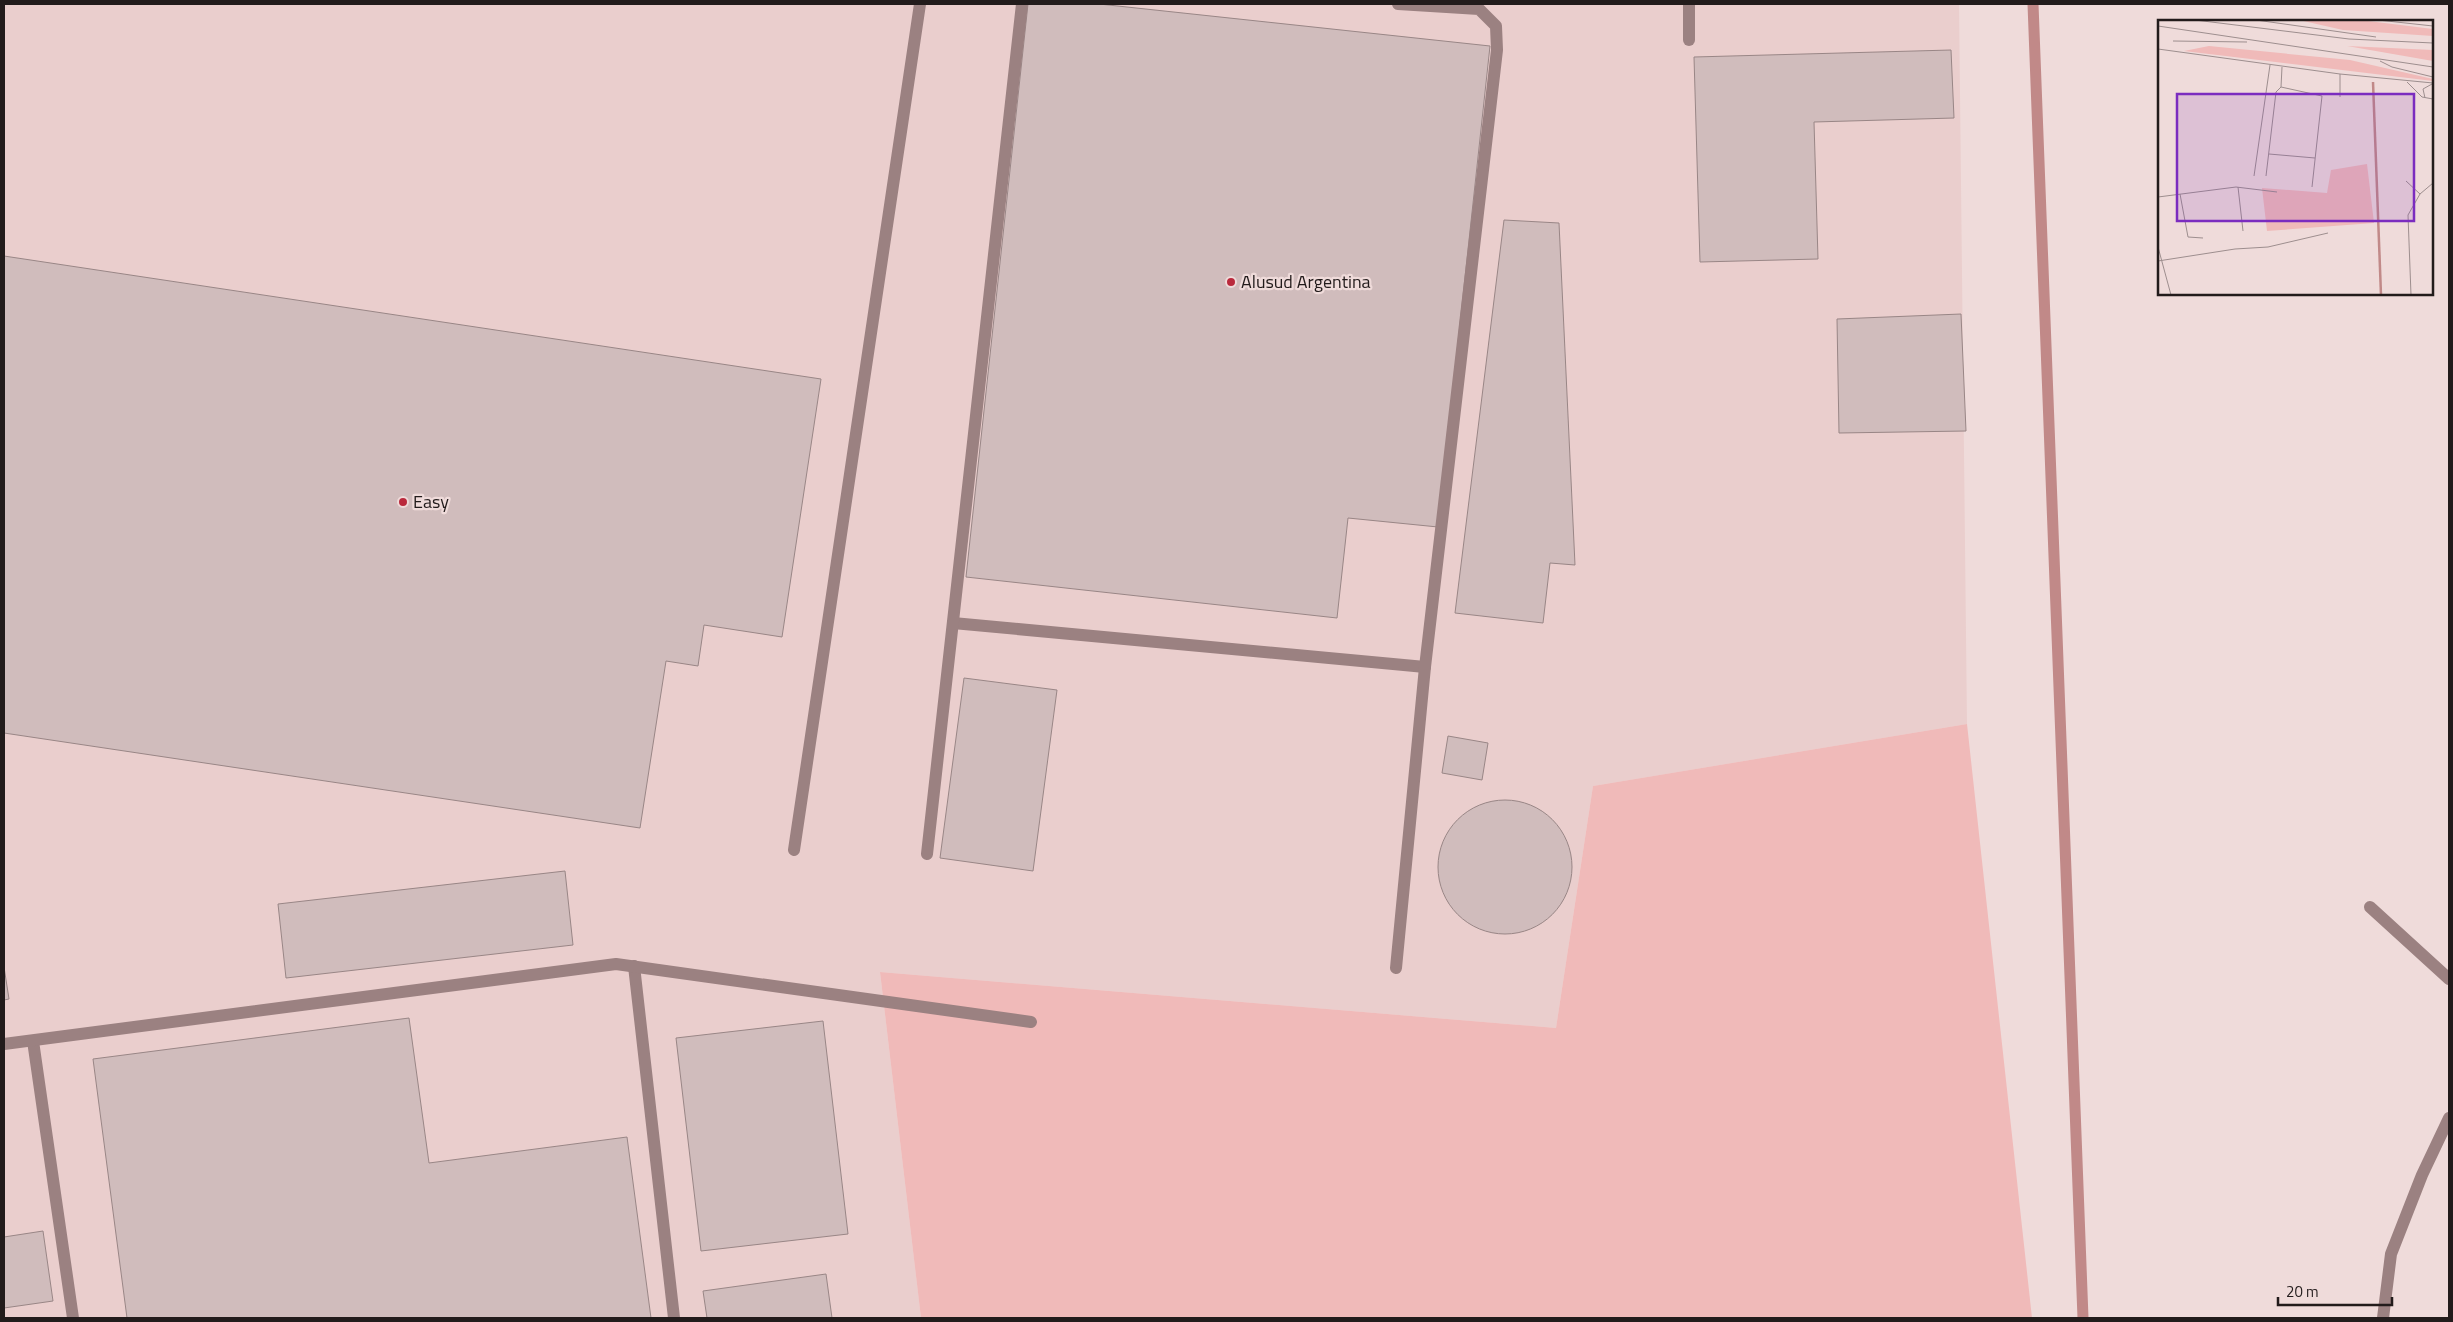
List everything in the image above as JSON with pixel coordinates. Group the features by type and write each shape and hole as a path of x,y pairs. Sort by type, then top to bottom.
{"street":[{"path":"794,850 920,4"},
{"path":"927,854 1022,4"},
{"path":"1396,968 1426,667 1497,50 1496,26 1479,9 1398,4"},
{"path":"1689,40 1690,4"},
{"path":"953,623 1426,667"},
{"path":"2370,906 2449,979"},
{"path":"4,1044 616,964 1031,1022"},
{"path":"634,966 674,1318"},
{"path":"33,1041 73,1318"},
{"path":"2383,1318 2391,1254 2422,1175 2449,1118"}],"shaded area":[{"path":"4,4 1959,4 1967,724 1593,786 1556,1028 880,972 921,1318 4,1318"},
{"path":"1967,724 2032,1318 921,1318 880,972 1556,1028 1593,786"}],"building":[{"name":"Alusud Argentina","path":"1028,4 1099,4 1490,46 1438,527 1348,518 1337,618 966,577"},
{"path":"1951,50 1954,118 1814,122 1818,259 1700,262 1694,57"},
{"path":"1504,220 1559,223 1575,565 1550,563 1543,623 1455,613"},
{"name":"Easy","path":"4,256 821,379 782,637 704,625 698,666 666,661 640,828 4,733"},
{"path":"1961,314 1966,431 1839,433 1837,319"},
{"path":"964,678 1057,690 1033,871 940,858"},
{"path":"1448,736 1488,743 1482,780 1442,773"},
{"path":"1505,800 1530,805 1552,820 1567,842 1572,867 1567,892 1552,914 1530,929 1505,934 1480,929 1458,914 1443,892 1438,867 1443,842 1458,820 1480,805"},
{"path":"565,871 573,945 286,978 278,904"},
{"path":"4,967 9,999 4,1000"},
{"path":"409,1018 429,1163 627,1137 651,1318 127,1318 93,1059"},
{"path":"823,1021 848,1234 701,1251 676,1038"},
{"path":"43,1231 53,1301 4,1308 4,1237"},
{"path":"826,1274 832,1318 707,1318 703,1291"}],"waterway":[{"path":"2033,4 2083,1318"}],"place":[{"name":"Alusud Argentina","path":"1231,282"},
{"name":"Easy","path":"403,502"}]}
